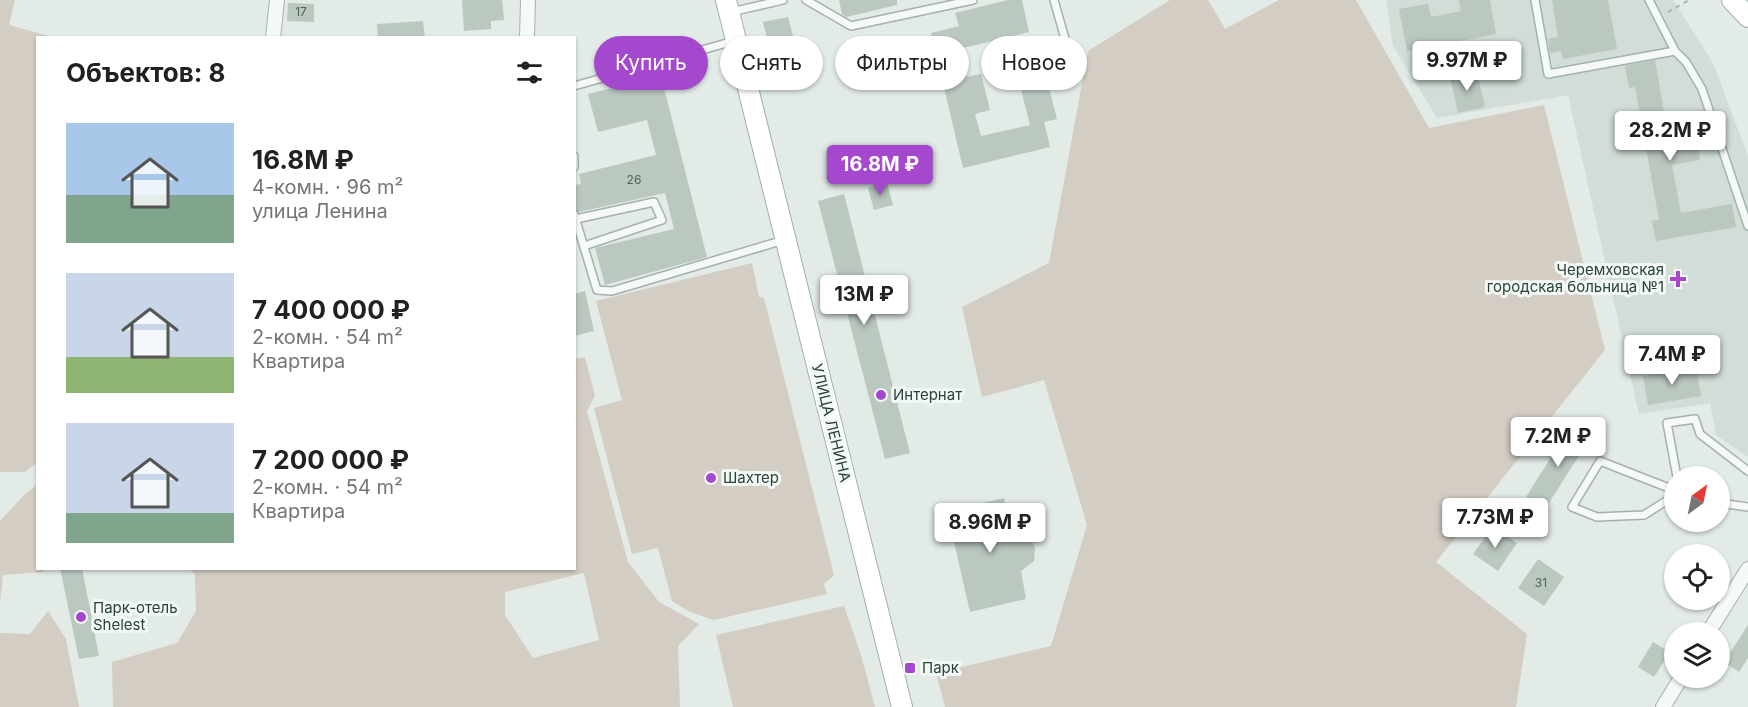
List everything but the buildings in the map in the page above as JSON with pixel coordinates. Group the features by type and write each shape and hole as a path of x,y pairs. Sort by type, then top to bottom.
{"main road":[{"path":"1732,0 1748,17"},
{"name":"УЛИЦА ЛЕНИНА","path":"727,6 734,36"},
{"name":"УЛИЦА ЛЕНИНА","path":"747,90 902,707"}],"street":[{"path":"273,36 277,0"},
{"path":"527,36 528,0"},
{"path":"1715,622 1748,568"},
{"path":"1663,707 1675,688"}],"lane":[{"path":"727,6 783,0"},
{"path":"806,0 851,26 973,0"},
{"path":"1054,0 1064,36"},
{"path":"1535,0 1548,74 1675,51"},
{"path":"1649,0 1675,51 1686,62 1702,89 1748,226"},
{"path":"576,85 720,45"},
{"path":"576,217 654,202 662,220 584,246"},
{"path":"576,220 597,290 612,291 784,240"},
{"path":"1675,466 1668,423 1695,419 1700,434 1748,471"},
{"path":"1664,486 1600,461 1572,507 1597,517 1644,515 1664,502"},
{"path":"1730,504 1748,507"}],"path":[{"path":"1659,16 1689,0"}],"shaded area":[{"path":"0,0 15,0 9,25 48,36 36,36 36,464 25,472 0,472"},
{"path":"1170,0 1208,0 1225,29 1279,0 1356,0 1429,128 1544,105 1605,350 1436,562 1527,634 1516,707 945,707 936,673 1051,646 1087,525 1044,380 982,397 962,307 1049,263 1081,90 1087,90 1088,51"},
{"name":"Черемховская городская больница №1","path":"1386,0 1673,0 1713,63 1748,156 1748,457 1716,435 1710,403 1639,414 1568,95 1437,118 1393,46"},
{"name":"Шахтер","path":"752,263 759,297 764,298 834,575 824,584 827,594 714,620 690,612 672,601 658,548 632,554 594,408 622,400 596,301"},
{"path":"585,357 595,396 587,411 628,562 659,602 699,624 678,646 680,707 113,707 112,662 177,643 196,611 195,574 190,570 576,570 576,359","holes":["584,573 599,640 533,658 505,615 505,592"]},
{"path":"36,486 36,570 44,570 3,575 0,603 0,521 26,493"},
{"path":"844,606 861,655 875,707 733,707 716,635"},
{"path":"48,611 66,639 79,707 0,707 0,633 30,634"}],"place":[{"name":"Черемховская городская больница №1","path":"1678,279"},
{"name":"Интернат","path":"881,395"},
{"name":"Шахтер","path":"711,478"},
{"name":"Парк-отель Shelest","path":"81,617"},
{"name":"Парк","path":"910,668"}]}
